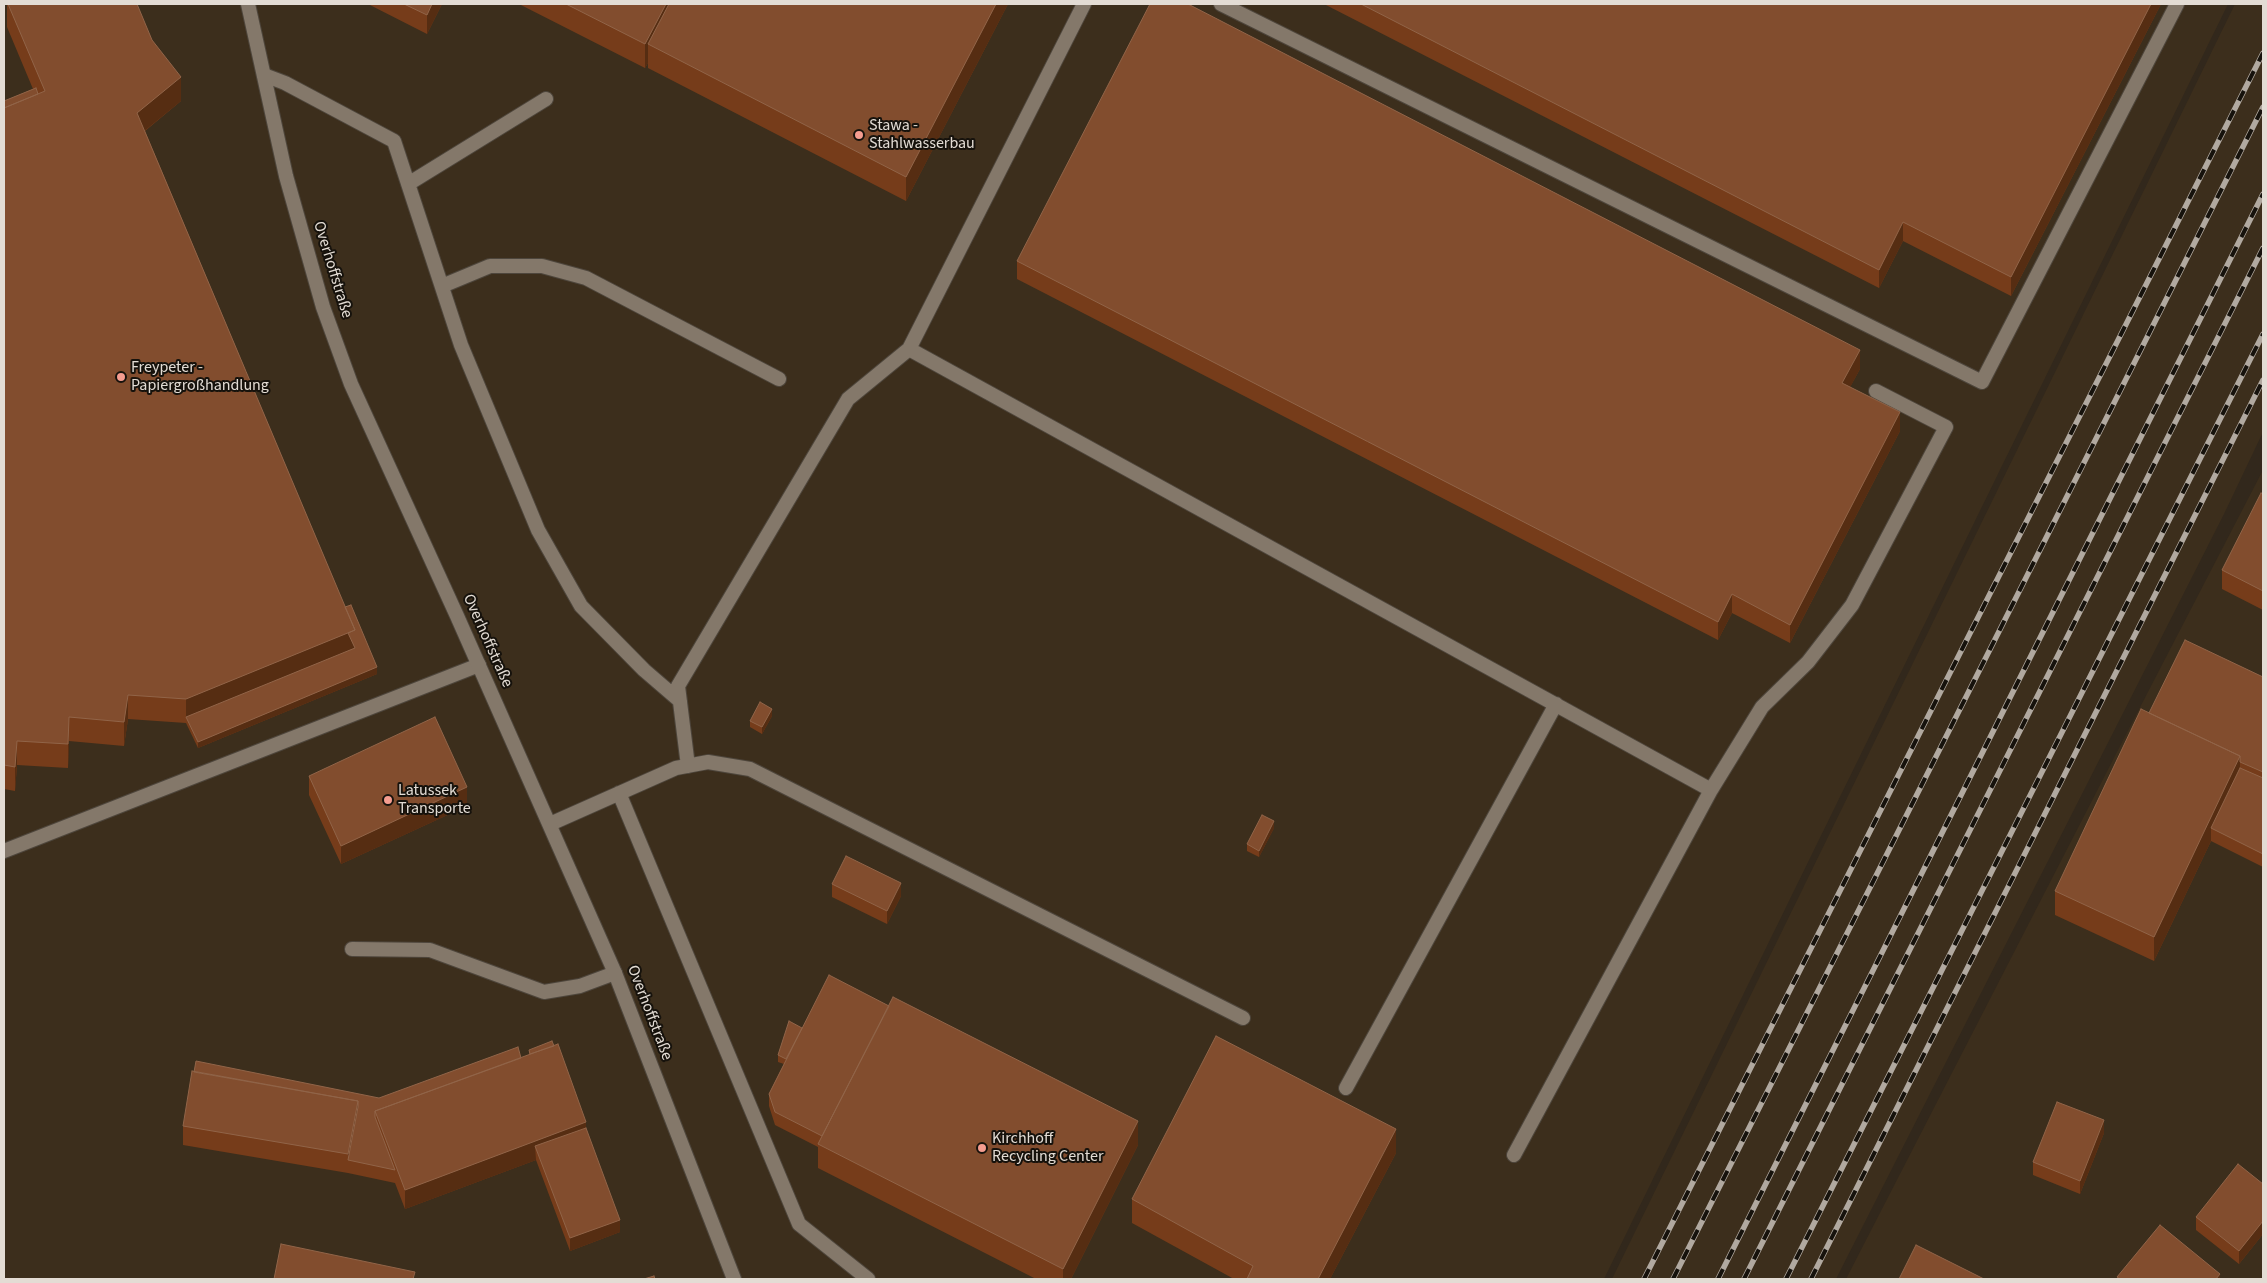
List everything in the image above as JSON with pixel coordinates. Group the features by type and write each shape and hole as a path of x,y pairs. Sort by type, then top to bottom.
{"street":[{"name":"Overhoffstraße","path":"248,4 286,176 323,307 351,384 479,665 615,973 734,1279"},
{"path":"688,766 678,686 848,399 909,349 1084,4"},
{"path":"1221,4 1982,382 2178,4"},
{"path":"264,76 285,83 394,141 461,345 542,538 581,606 644,670 680,701"},
{"path":"408,184 546,99"},
{"path":"442,286 490,266 542,266 586,278 779,379"},
{"path":"909,349 1711,790"},
{"path":"1514,1155 1711,790 1762,707 1808,662 1852,605 1946,427 1876,391"},
{"path":"4,851 479,665"},
{"path":"1346,1088 1556,704"},
{"path":"550,824 676,768 708,762 750,769 1244,1018"},
{"path":"619,793 799,1224 868,1279"},
{"path":"352,949 430,950 544,992 580,986 615,973"}],"shaded area":[{"path":"4,4 2228,4 1604,1279 4,1279"},
{"path":"2235,4 2263,4 2263,432 2224,514 1836,1279 1612,1279"},
{"path":"2263,470 2263,1279 1846,1279 2135,717"}],"building":[{"name":"Freypeter - Papiergroßhandlung","path":"8,4 137,4 152,40 181,77 137,113 355,630 186,699 128,695 124,722 69,717 68,744 17,741 15,767 4,765 4,108 45,91"},
{"path":"404,4 432,4 427,15"},
{"path":"566,4 666,4 645,44"},
{"name":"Stawa - Stahlwasserbau","path":"669,4 996,4 906,177 648,44"},
{"path":"1150,4 1188,4 1860,350 1842,383 1900,412 1790,625 1732,594 1718,622 1017,261"},
{"path":"1361,4 2151,4 2011,277 1903,222 1879,270"},
{"path":"36,88 38,94 4,108 4,101"},
{"path":"2261,493 2263,494 2263,591 2222,570"},
{"path":"351,605 377,667 198,742 186,717 355,648 348,633 355,630 345,607"},
{"path":"2185,640 2263,677 2263,772 2240,762 2240,756 2149,713"},
{"path":"760,702 772,709 762,727 750,721"},
{"path":"2141,709 2240,756 2154,937 2055,891"},
{"name":"Latussek Transporte","path":"435,717 467,787 341,846 309,776"},
{"path":"2240,768 2263,778 2263,854 2211,828"},
{"path":"1262,815 1274,821 1259,851 1247,844"},
{"path":"846,856 901,883 887,911 832,884"},
{"path":"829,975 889,1006 822,1136 775,1112 769,1094"},
{"name":"Kirchhoff Recycling Center","path":"893,997 1138,1121 1063,1269 818,1144"},
{"path":"789,1021 802,1028 786,1059 778,1055"},
{"path":"1216,1036 1396,1129 1318,1279 1247,1279 1253,1266 1132,1199"},
{"path":"552,1041 554,1046 530,1054 529,1050"},
{"path":"558,1044 586,1122 405,1190 375,1111"},
{"path":"518,1047 521,1058 375,1111 375,1117 395,1170 348,1160 358,1101 194,1072 196,1061 379,1098"},
{"path":"192,1071 358,1101 348,1154 183,1126"},
{"path":"2057,1102 2104,1120 2080,1181 2033,1162"},
{"path":"586,1128 620,1220 570,1238 535,1146"},
{"path":"2238,1164 2263,1184 2263,1221 2239,1251 2196,1217"},
{"path":"2160,1225 2220,1274 2216,1279 2120,1279 2117,1277"},
{"path":"281,1244 415,1272 413,1279 274,1279"},
{"path":"1916,1245 1984,1279 1899,1279"},
{"path":"654,1276 655,1279 644,1279"}],"railway":[{"path":"1644,1279 2263,53"},
{"path":"1673,1279 2263,107"},
{"path":"1718,1279 2263,194"},
{"path":"1744,1279 2263,248"},
{"path":"1786,1279 2263,334"},
{"path":"1811,1279 2263,380"}],"place":[{"name":"Stawa - Stahlwasserbau","path":"859,135"},
{"name":"Freypeter - Papiergroßhandlung","path":"121,377"},
{"name":"Latussek Transporte","path":"388,800"},
{"name":"Kirchhoff Recycling Center","path":"982,1148"}]}
